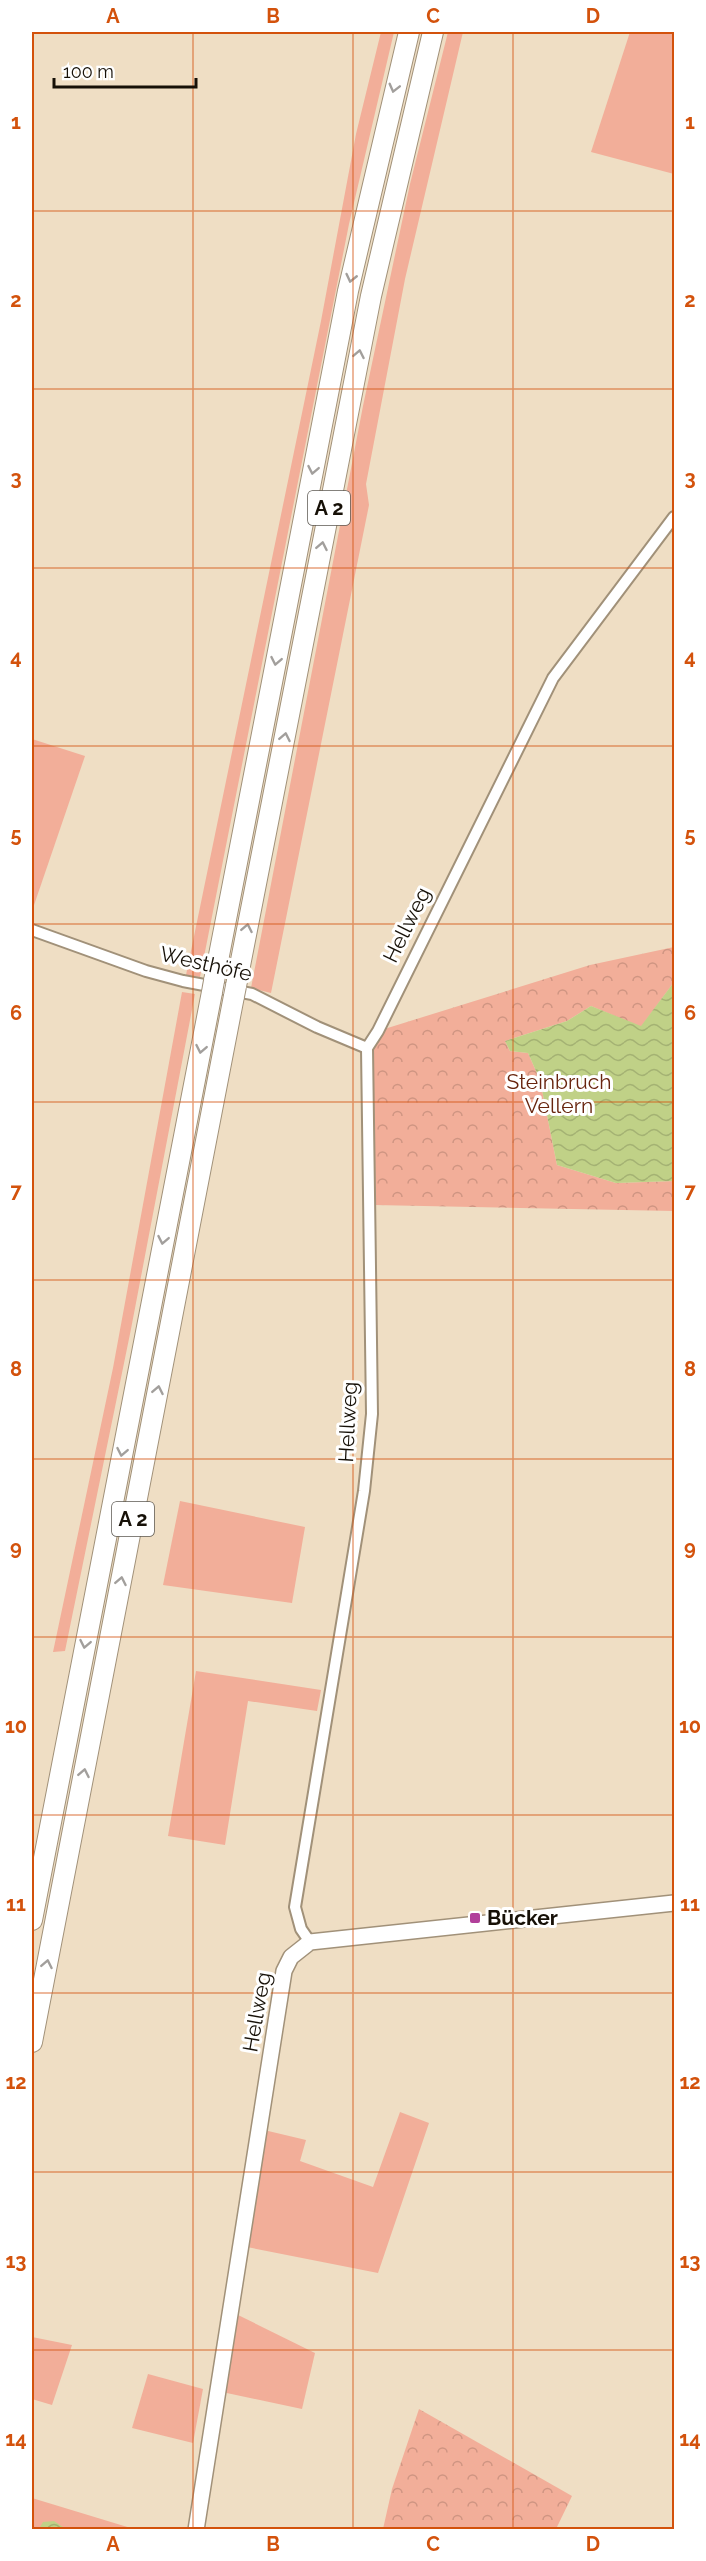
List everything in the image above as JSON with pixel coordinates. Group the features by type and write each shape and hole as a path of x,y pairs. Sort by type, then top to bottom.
{"highway":[{"name":"A 2","path":"32,1920 348,291 409,32"},
{"name":"A 2","path":"32,2042 371,296 433,32"}],"main road":[{"path":"310,1942 675,1903"},
{"name":"Hellweg","path":"196,2529 284,1971 291,1957 310,1942"}],"street":[{"name":"Hellweg","path":"310,1942 301,1929 295,1907 364,1491 372,1414 367,1048 383,1021 553,678 675,517"},
{"name":"Westhöfe","path":"32,930 155,973 252,994 317,1027 367,1048"}],"green space":[{"path":"381,32 394,32 349,224 200,977 186,975 321,321 356,134"},
{"path":"448,32 463,32 405,279 366,484 369,505 271,993 251,988 363,406 410,184"},
{"path":"630,32 674,32 674,174 591,152"},
{"path":"32,739 85,756 32,911"},
{"name":"Steinbruch Vellern","path":"674,947 674,982 641,1027 591,1006 567,1021 505,1041 510,1051 528,1053 540,1080 557,1165 616,1183 674,1181 674,1211 374,1205 367,1048 378,1031 590,965"},
{"path":"182,992 195,994 131,1329 65,1651 53,1652 113,1368"},
{"path":"180,1501 305,1527 292,1603 163,1585"},
{"path":"196,1671 321,1690 317,1711 248,1701 225,1845 168,1836"},
{"path":"400,2112 429,2123 378,2273 247,2247 264,2130 306,2140 300,2161 373,2187"},
{"path":"236,2314 315,2353 302,2409 222,2392"},
{"path":"32,2337 72,2345 52,2405 32,2399"},
{"path":"148,2374 203,2389 193,2443 132,2428"},
{"path":"419,2409 572,2496 556,2529 383,2529 392,2489"},
{"path":"32,2498 134,2529 32,2529"}],"water":[{"path":"674,982 674,1181 616,1183 557,1165 540,1080 528,1053 510,1051 505,1041 567,1021 591,1006 641,1026"},
{"path":"54,2521 66,2529 40,2527 43,2522"}],"place":[{"name":"Bücker","path":"475,1918"}]}
